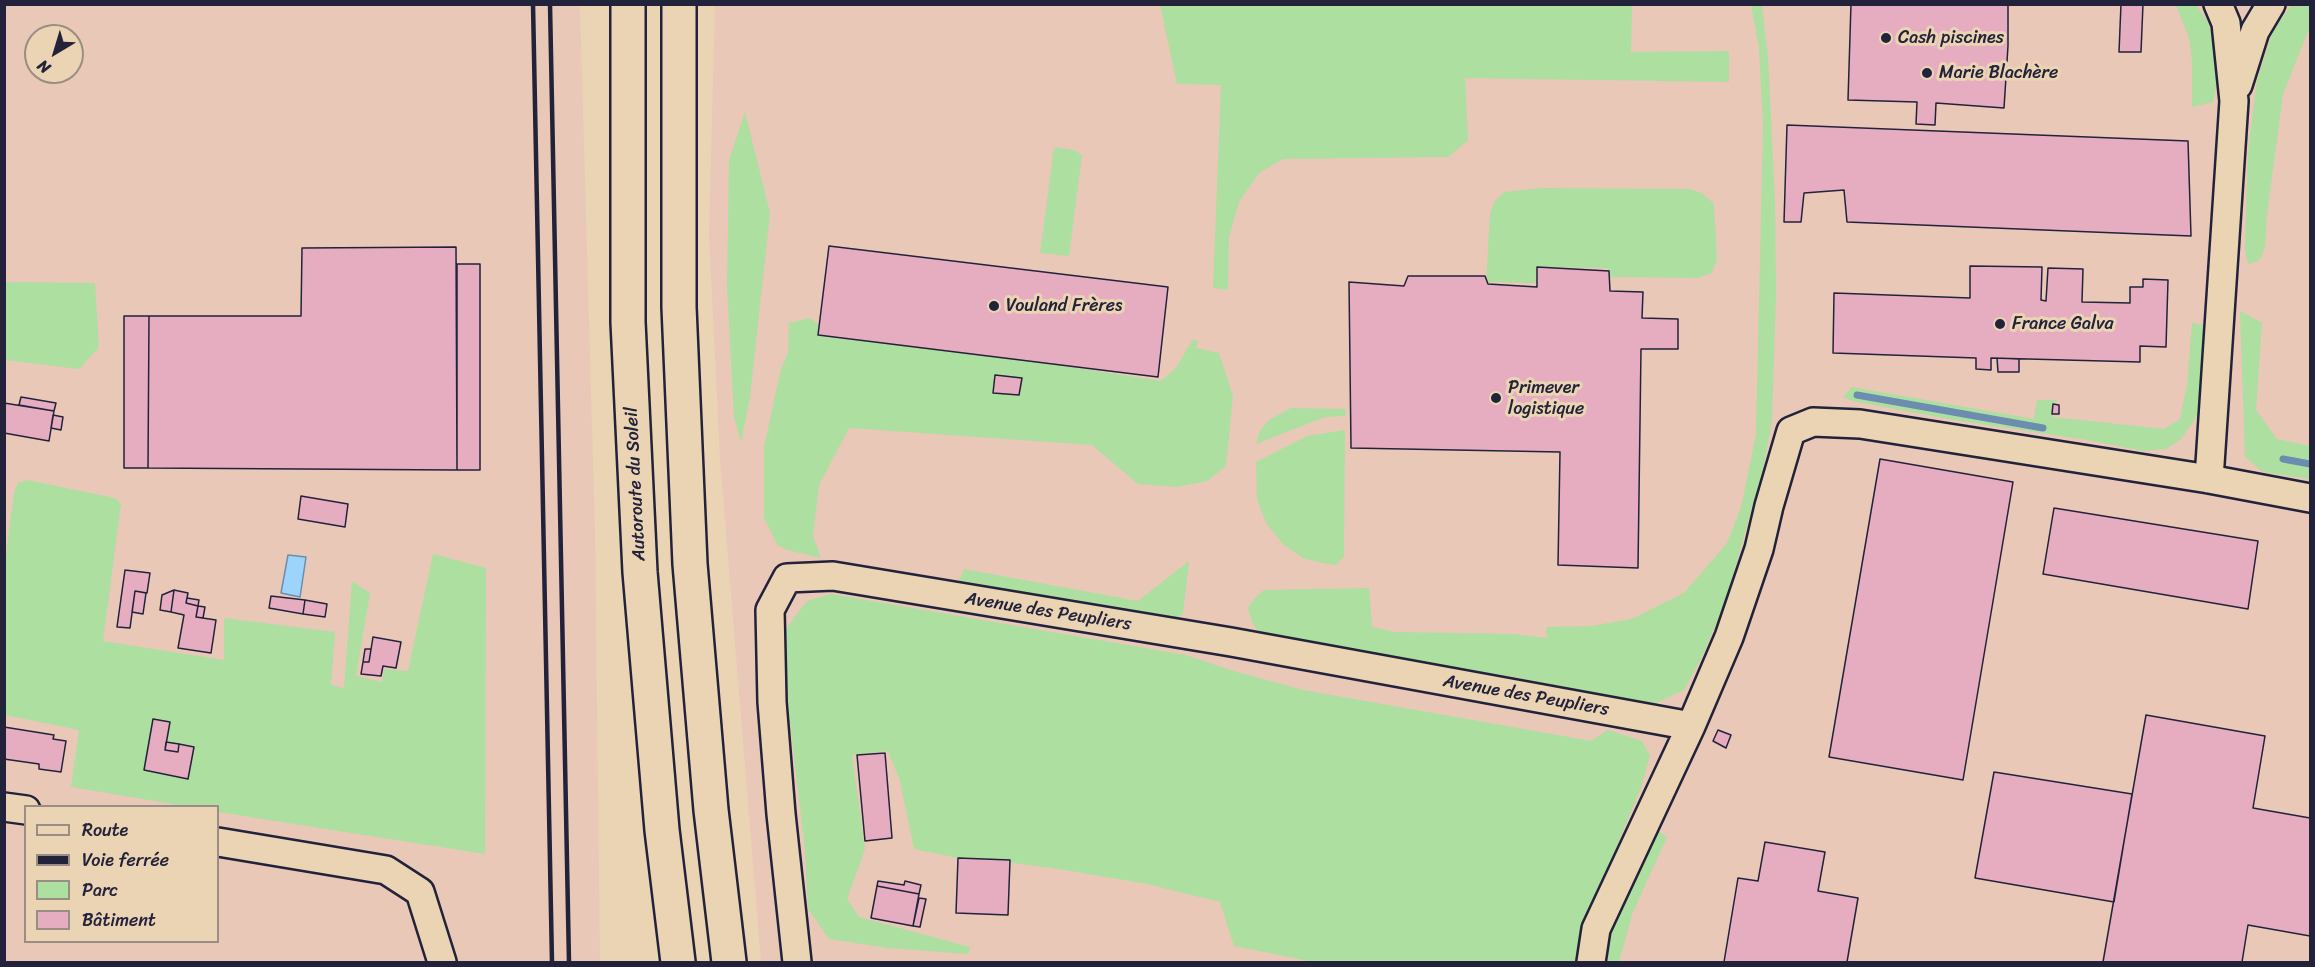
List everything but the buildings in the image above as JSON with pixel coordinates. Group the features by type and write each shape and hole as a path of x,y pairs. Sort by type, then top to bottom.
{"highway":[{"name":"Autoroute du Soleil","path":"628,4 628,322 640,572 662,830 678,963"},
{"path":"679,4 679,307 690,564 711,810 729,963"}],"street":[{"path":"2209,479 2234,101 2226,23 2218,4"},
{"path":"2234,101 2255,31 2271,4"},
{"path":"1591,963 1596,929 1691,726 1729,637 1759,549 1791,431 1813,422 1860,424 2209,479 2310,498"},
{"name":"Avenue des Peupliers","path":"797,963 772,702 770,610 787,578 833,576 1231,642 1691,726"},
{"path":"4,807 24,810"},
{"path":"219,842 386,870 420,892 442,963"}],"shaded area":[{"path":"2247,4 2253,8 2264,5 2310,5 2310,962 761,962 720,459 709,235 715,5"},
{"path":"5,5 580,5 595,533 600,962 5,962"}],"green space":[{"path":"2292,4 2310,5 2310,26 2283,94 2267,214 2265,248 2259,261 2248,264 2245,250 2248,153 2257,80 2273,31"},
{"path":"1160,5 1632,5 1631,52 1729,51 1729,82 1465,78 1468,140 1448,157 1283,159 1259,173 1239,202 1229,237 1228,290 1213,288 1221,85 1177,84"},
{"path":"1751,5 1762,5 1768,57 1775,201 1776,294 1772,420 1764,465 1727,597 1703,655 1684,690 1656,703 1259,633 1252,622 1248,608 1264,590 1369,588 1372,627 1395,632 1513,634 1547,638 1546,627 1591,626 1632,619 1684,593 1727,543 1741,508 1756,434 1763,125 1759,48"},
{"path":"2176,5 2196,5 2208,22 2217,50 2213,102 2192,107 2192,61 2189,38"},
{"path":"745,112 770,213 750,397 741,442 734,417 727,287 729,160"},
{"path":"1054,147 1074,150 1082,155 1069,256 1040,253"},
{"path":"1541,188 1689,189 1702,193 1714,204 1717,261 1711,273 1698,278 1609,277 1608,268 1537,267 1535,283 1486,282 1490,215 1494,202 1504,192"},
{"path":"5,282 95,283 99,347 79,369 5,360"},
{"path":"2240,311 2262,323 2256,410 2277,439 2310,446 2310,479 2263,472 2245,457"},
{"path":"810,318 819,325 818,336 1019,359 1161,381 1176,368 1192,340 1198,341 1196,348 1219,353 1233,396 1226,466 1207,481 1177,487 1138,484 1092,445 849,428 819,485 813,536 821,558 787,550 777,544 764,518 764,447 781,369 788,353 789,323"},
{"path":"2192,323 2206,325 2197,416 2181,439 2166,449 2143,451 1954,420 1852,401 1843,397 1852,387 2034,419 2037,400 2057,400 2053,404 2053,417 2164,429 2180,419 2187,385"},
{"path":"1291,408 1346,409 1345,416 1325,417 1256,444 1260,431 1269,420"},
{"path":"1345,430 1344,556 1336,565 1303,558 1283,544 1266,523 1257,499 1256,462 1307,436"},
{"path":"27,480 115,498 121,504 103,641 224,660 224,618 335,632 331,685 344,688 352,581 370,593 356,676 382,682 384,669 408,671 433,554 486,568 485,854 219,812 219,805 178,805 71,787 79,730 5,715 5,561 14,493 18,483"},
{"path":"1189,561 1183,614 1175,619 958,583 964,569 1138,601"},
{"path":"831,594 1186,655 1303,690 1591,741 1608,730 1642,741 1650,756 1641,787 1596,897 1574,962 1314,962 1234,946 1220,902 1147,884 1052,868 958,858 914,849 900,781 888,751 852,755 865,849 847,899 859,917 970,947 968,954 888,948 829,939 808,909 805,851 786,688 785,630 807,601"},
{"path":"1658,831 1667,837 1633,912 1619,962 1606,962 1604,951 1614,917 1651,832"}],"water":[{"path":"288,555 306,557 300,597 281,593"}],"waterway":[{"path":"1857,395 2043,428"},
{"path":"2283,459 2310,464"}],"railway":[{"path":"533,4 552,962"},
{"path":"550,4 569,962"}],"place":[{"name":"Cash piscines","path":"1886,38"},
{"name":"Marie Blachère","path":"1927,73"},
{"name":"Vouland Frères","path":"994,306"},
{"name":"France Galva","path":"2000,324"},
{"name":"Primever logistique","path":"1496,398"}]}
